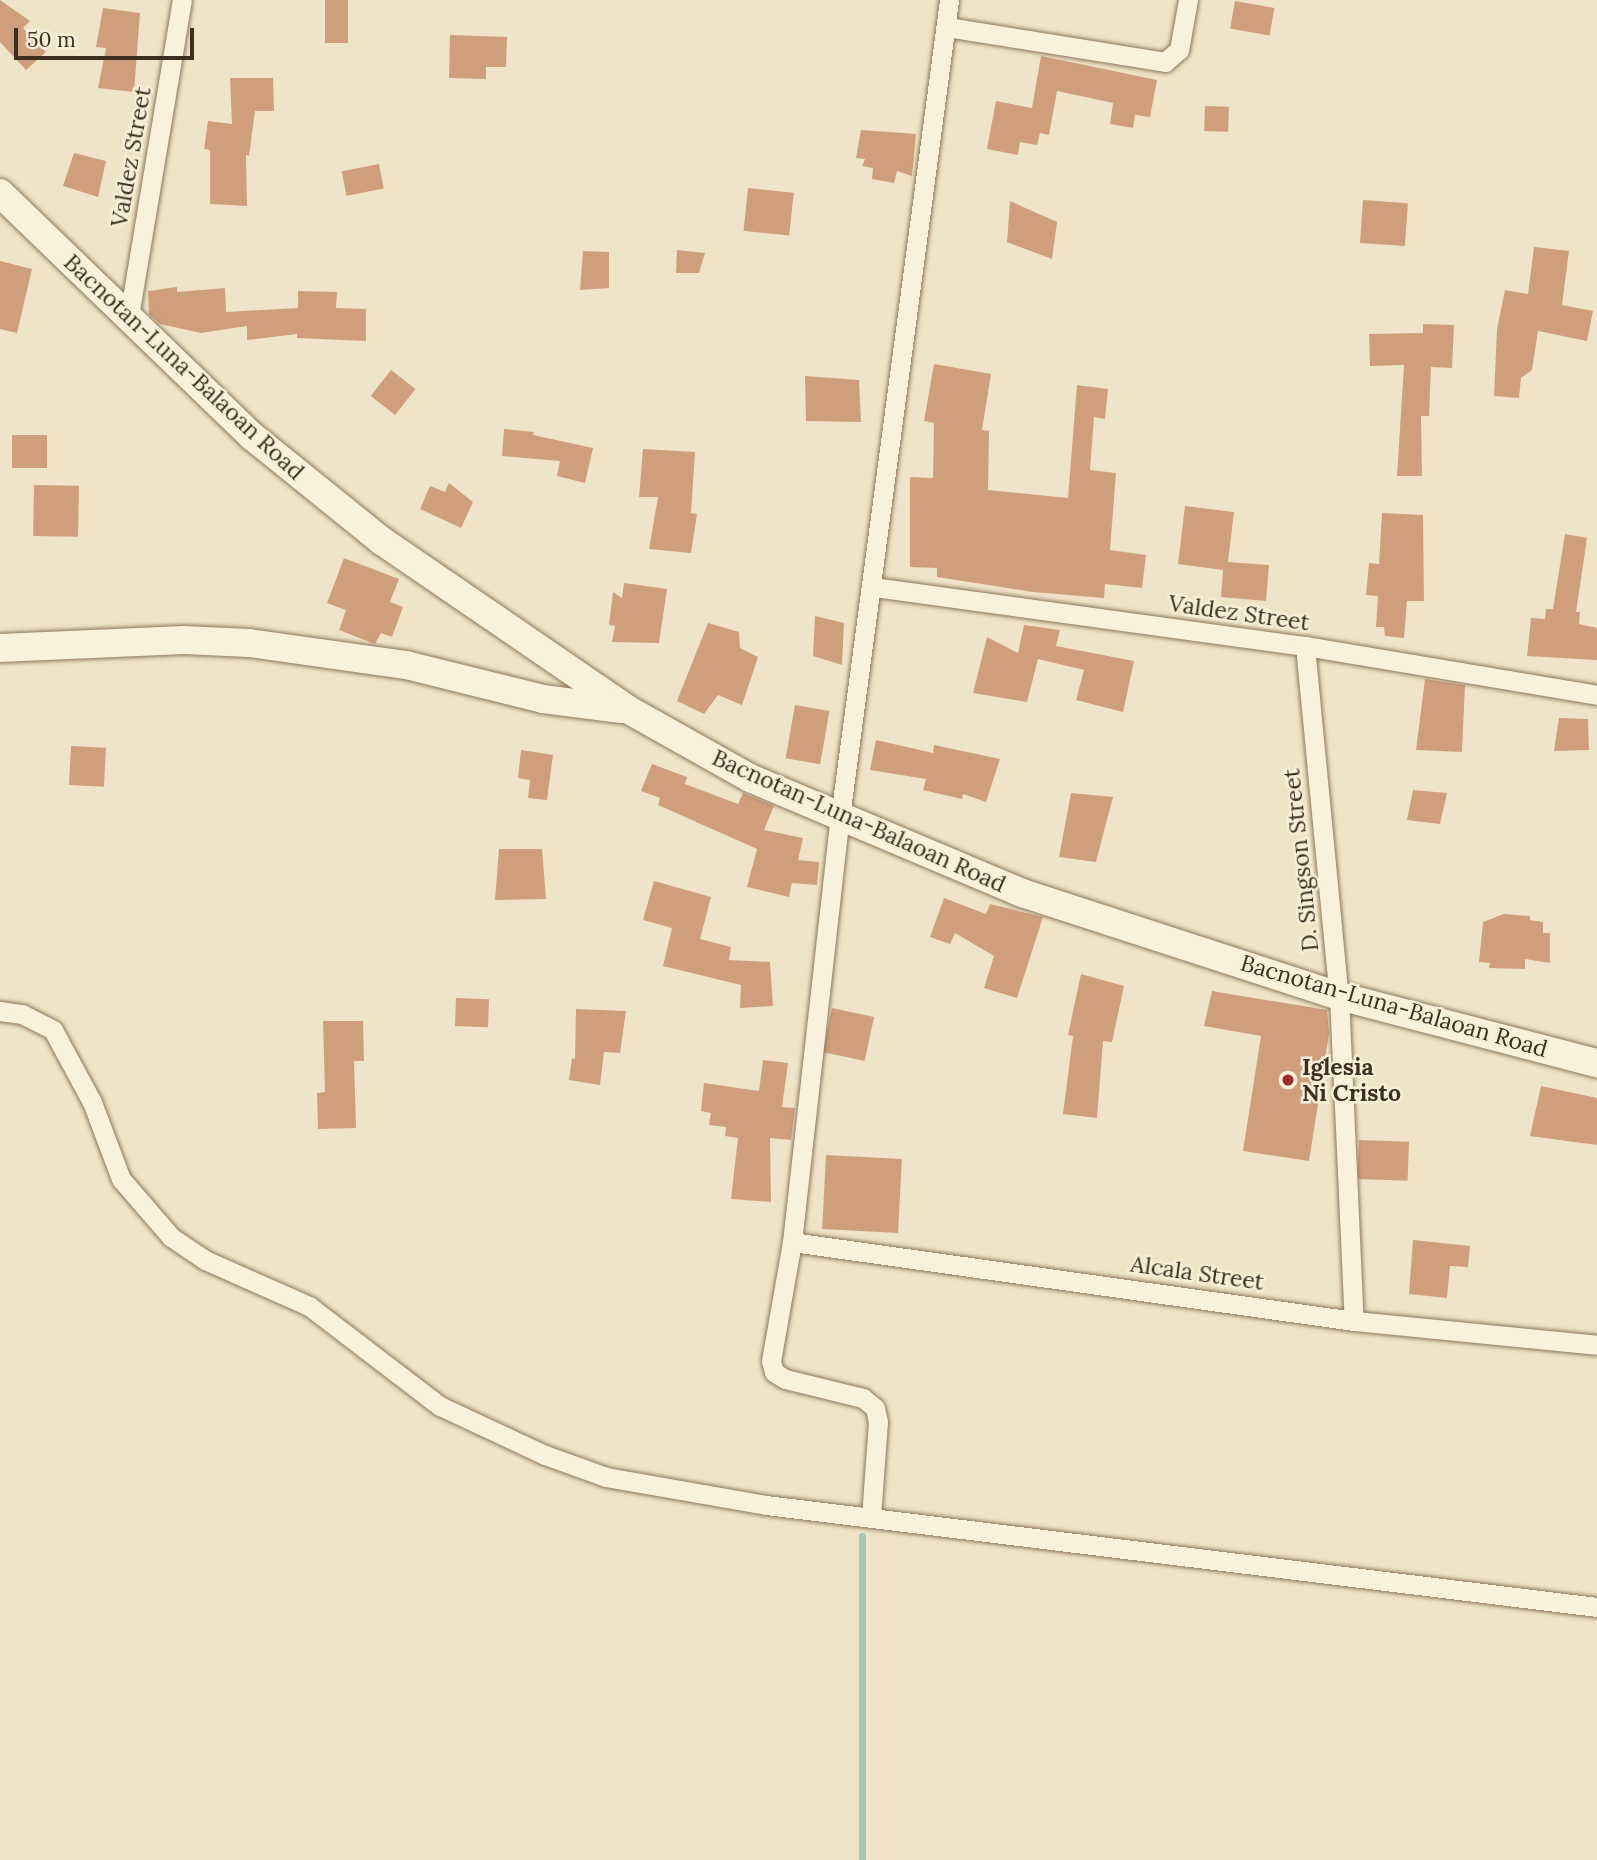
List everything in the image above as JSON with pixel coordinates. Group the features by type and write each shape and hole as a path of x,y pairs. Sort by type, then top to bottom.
{"main road":[{"name":"Bacnotan-Luna-Balaoan Road","path":"0,193 128,322 253,437 382,541 628,709 750,778 1022,893 1339,996 1597,1063"},
{"path":"0,648 171,640 249,643 405,665 543,699 628,709"}],"street":[{"name":"Valdez Street","path":"128,322 182,0"},
{"path":"871,1517 878,1422 875,1408 863,1398 785,1379 771,1366 792,1242 840,817 873,587 949,0"},
{"path":"947,27 1165,62 1179,50 1188,0"},
{"name":"Valdez Street","path":"873,587 1305,646 1597,695"},
{"name":"D. Singson Street","path":"1305,646 1339,996 1354,1321"},
{"path":"0,1011 22,1014 53,1030 92,1102 121,1179 171,1237 205,1260 309,1306 440,1406 478,1427 606,1477 765,1505 1597,1607"},
{"name":"Alcala Street","path":"792,1242 1354,1321 1597,1345"}],"building":[{"path":"0,0 30,21 23,28 46,52 26,70 0,42"},
{"path":"325,0 348,0 348,43 325,43"},
{"path":"1235,1 1274,8 1270,36 1230,29"},
{"path":"103,8 140,13 134,92 98,88 106,48 96,47"},
{"path":"450,35 507,37 506,67 486,67 486,79 449,78"},
{"path":"1041,56 1157,80 1150,117 1135,115 1133,128 1110,124 1113,103 1057,91 1049,135 1040,133 1037,145 1020,142 1018,155 987,149 996,101 1032,108"},
{"path":"230,78 273,78 274,111 255,111 249,156 246,155 247,206 210,204 210,150 204,149 208,121 232,124"},
{"path":"1205,106 1229,107 1228,132 1204,131"},
{"path":"861,130 916,134 912,176 897,171 894,183 872,179 873,168 862,166 865,159 856,158"},
{"path":"74,153 106,161 98,197 63,186"},
{"path":"379,164 384,189 346,196 342,171"},
{"path":"748,188 794,193 789,236 744,231"},
{"path":"1363,200 1408,203 1405,246 1360,243"},
{"path":"1010,201 1057,222 1052,259 1007,242"},
{"path":"1534,247 1569,251 1562,305 1593,311 1587,341 1538,331 1532,370 1521,378 1519,398 1494,396 1497,329 1505,290 1528,294"},
{"path":"677,250 705,253 699,273 676,273"},
{"path":"583,251 609,252 609,288 580,290"},
{"path":"0,261 32,269 17,333 0,329"},
{"path":"177,287 177,292 225,288 226,312 298,308 298,291 337,292 336,308 366,309 366,341 297,338 297,334 247,340 247,326 201,333 160,324 149,314 148,291"},
{"path":"1423,324 1454,325 1452,368 1431,367 1429,416 1421,416 1422,476 1397,476 1404,365 1370,366 1369,334 1423,333"},
{"path":"934,364 991,374 982,430 989,431 988,490 1068,498 1077,385 1108,389 1105,419 1094,417 1090,470 1116,473 1110,550 1146,555 1142,588 1105,584 1104,598 1033,592 937,577 937,568 910,567 910,477 933,478 934,423 924,421"},
{"path":"391,370 415,389 395,415 371,396"},
{"path":"805,376 859,380 861,422 806,421"},
{"path":"504,429 534,432 533,435 593,448 585,483 557,476 560,461 502,456"},
{"path":"12,435 47,435 47,468 12,468"},
{"path":"643,449 695,452 691,513 697,514 691,553 649,549 658,497 639,497"},
{"path":"449,483 473,502 461,528 420,509 430,486 445,492"},
{"path":"34,485 79,486 78,537 33,536"},
{"path":"1185,506 1234,512 1228,562 1269,565 1266,601 1221,597 1223,570 1178,564"},
{"path":"1382,513 1423,515 1424,601 1407,601 1404,638 1385,636 1384,627 1376,627 1378,596 1366,595 1369,563 1379,564"},
{"path":"1565,534 1587,538 1576,612 1580,612 1579,624 1597,628 1597,660 1527,656 1531,618 1545,619 1546,609 1553,609"},
{"path":"344,558 399,579 390,602 403,607 392,637 381,633 375,644 339,630 346,610 327,603"},
{"path":"624,583 667,589 659,643 612,642 615,626 609,625 613,592 622,598"},
{"path":"815,616 844,623 842,665 813,656"},
{"path":"708,623 739,632 740,648 758,657 742,705 718,695 704,714 677,701"},
{"path":"1024,625 1060,630 1056,646 1134,661 1123,712 1076,700 1084,670 1038,659 1027,702 973,693 987,637 1018,653"},
{"path":"1425,679 1465,685 1462,752 1416,750"},
{"path":"795,705 829,711 820,764 786,758"},
{"path":"1559,718 1588,719 1589,750 1554,751"},
{"path":"876,740 933,753 934,745 1000,759 986,802 963,794 962,799 923,790 926,779 870,770"},
{"path":"71,746 106,748 104,787 69,785"},
{"path":"521,750 553,755 547,800 528,798 530,780 518,778"},
{"path":"652,764 687,777 685,784 738,804 743,793 774,806 764,830 803,838 798,860 819,862 817,885 792,883 789,897 747,887 757,849 658,805 660,798 641,791"},
{"path":"1413,790 1447,793 1440,824 1407,820"},
{"path":"1071,793 1113,797 1096,862 1059,857"},
{"path":"499,849 542,849 546,899 495,900"},
{"path":"654,881 711,897 700,939 731,947 729,960 770,962 773,1006 740,1008 741,985 663,966 672,928 643,920"},
{"path":"944,898 986,914 990,904 1043,917 1017,998 984,988 994,956 955,933 950,944 930,937"},
{"path":"1504,914 1530,916 1530,920 1543,922 1543,933 1550,933 1550,963 1525,959 1525,969 1489,968 1490,963 1479,962 1483,922"},
{"path":"1081,974 1124,986 1112,1042 1103,1041 1097,1118 1063,1114 1073,1036 1068,1035"},
{"name":"Iglesia Ni Cristo","path":"1212,991 1327,1010 1329,1034 1309,1161 1243,1151 1261,1036 1204,1026"},
{"path":"456,998 489,999 488,1027 455,1026"},
{"path":"832,1008 874,1017 865,1061 823,1052"},
{"path":"576,1009 626,1011 620,1053 604,1052 600,1085 569,1080 572,1058 575,1059"},
{"path":"323,1021 363,1021 364,1061 354,1061 356,1128 318,1129 317,1093 325,1092"},
{"path":"763,1060 788,1063 782,1107 795,1108 791,1140 770,1138 771,1202 731,1199 738,1138 725,1136 726,1127 709,1125 711,1113 701,1111 704,1083 759,1091"},
{"path":"1541,1086 1597,1098 1597,1145 1530,1136"},
{"path":"1359,1140 1409,1142 1408,1181 1358,1179"},
{"path":"826,1155 902,1159 898,1233 822,1229"},
{"path":"1413,1240 1470,1246 1468,1267 1450,1266 1447,1298 1409,1294"}],"waterway":[{"path":"862,1536 862,1860"}],"place":[{"name":"Iglesia Ni Cristo","path":"1288,1080"}]}
